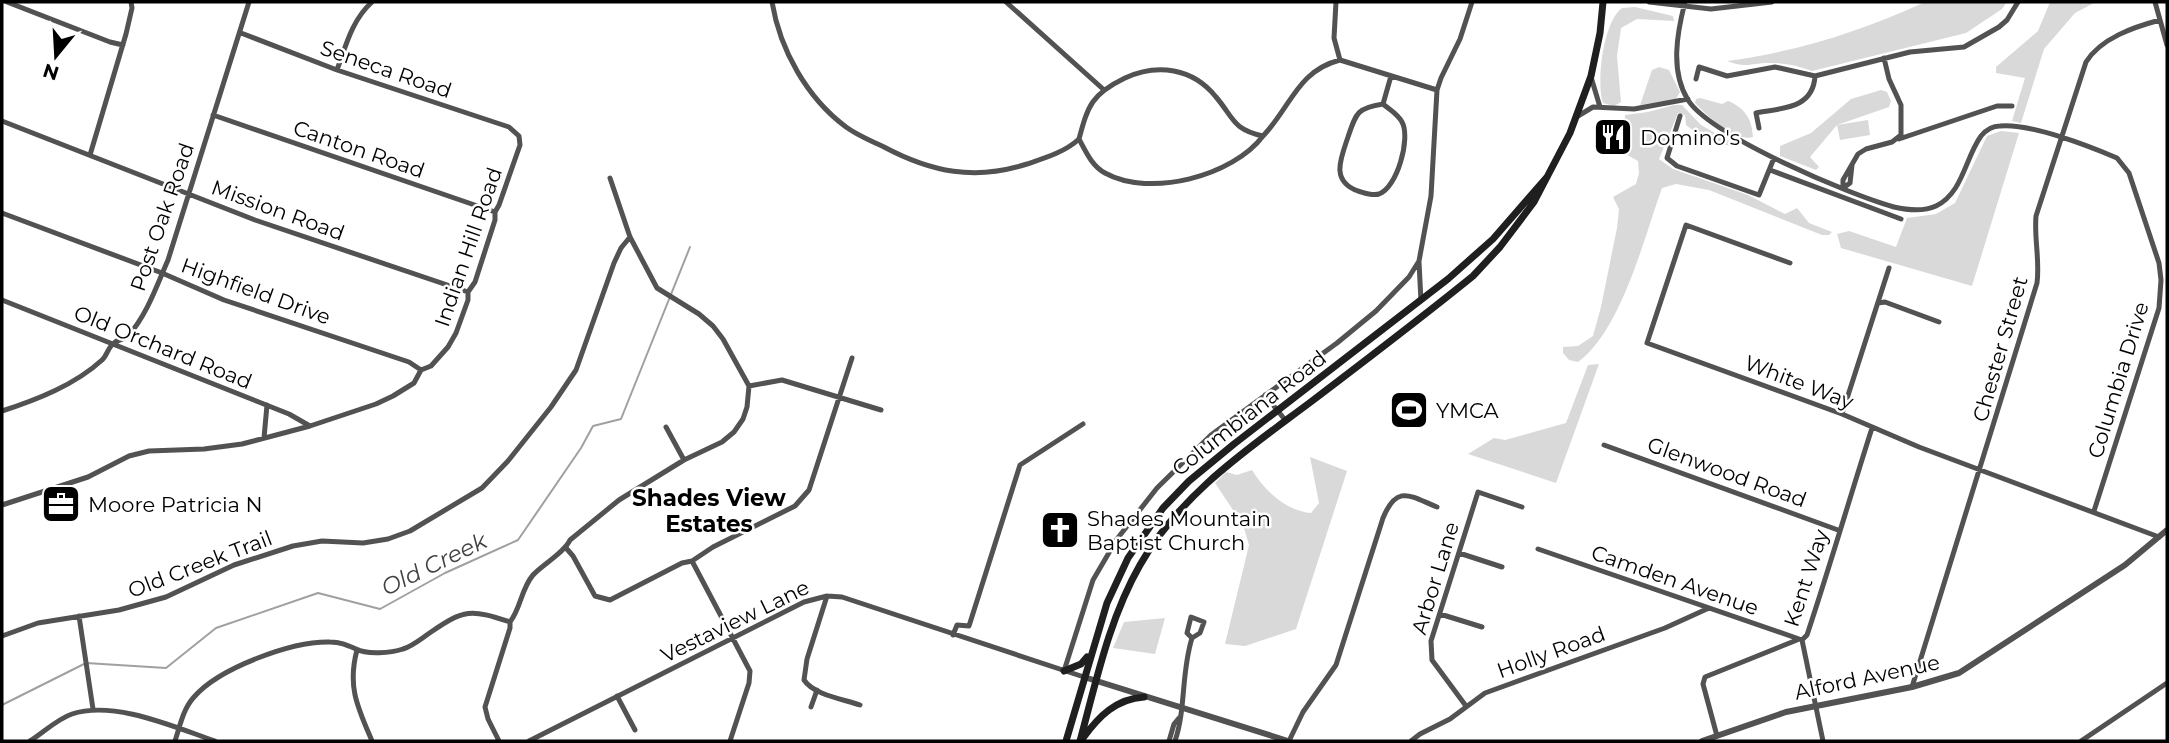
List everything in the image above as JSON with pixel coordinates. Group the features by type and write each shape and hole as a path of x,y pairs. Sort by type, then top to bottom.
{"main road":[{"name":"Columbiana Road","path":"1080,741 1115,620 1140,565 1164,529 1198,490 1473,276 1527,214 1544,188 1547,176 1578,116 1591,76 1603,2"},
{"name":"Columbiana Road","path":"1066,741 1102,616 1124,567 1153,521 1189,481 1421,301 1485,246 1547,176"},
{"path":"1153,521 1164,529"},
{"path":"1102,616 1115,620"},
{"path":"1065,671 1081,664 1091,651"},
{"path":"1080,741 1105,712 1126,699 1144,697"}],"street":[{"path":"7,2 122,45"},
{"path":"90,155 131,15 131,2"},
{"name":"Post Oak Road","path":"2,411 55,390 91,369 105,358 112,343 127,337 152,298 249,2"},
{"path":"337,70 352,29 363,10 372,2"},
{"path":"772,2 781,37 802,80 813,95 848,128 906,159 930,168 957,173 1007,170 1047,157 1071,146 1079,139 1090,106 1103,89 1137,72 1157,69 1191,75 1211,90 1239,128 1263,136"},
{"path":"1006,2 1103,89"},
{"path":"1336,2 1334,38 1340,60"},
{"path":"1421,301 1419,261 1431,196 1437,90 1460,39 1472,2"},
{"path":"1649,2 1721,9 1772,2"},
{"path":"1696,79 1699,68 1727,76 1775,67 1815,76 1919,51 1964,47 1999,27 2007,20 2018,2"},
{"path":"2155,2 2167,45"},
{"path":"1578,116 1593,107 1634,109 1688,99 1681,84 1677,61 1684,4"},
{"name":"Chester Street","path":"1912,687 2037,283 2039,267 2035,216 2086,62 2101,45 2142,25 2160,20"},
{"name":"Seneca Road","path":"241,33 337,70 509,127 519,135"},
{"path":"1885,58 1889,79 1902,110 1899,139"},
{"path":"1079,139 1091,161 1105,173 1128,181 1157,183 1200,177 1218,171 1245,155 1273,126 1314,70 1340,60 1437,90"},
{"path":"1383,104 1391,76"},
{"path":"1591,76 1600,107"},
{"path":"1759,128 1756,113 1804,101 1814,89 1815,76"},
{"name":"Columbia Drive","path":"1688,99 1706,120 1774,158 1894,207 1917,210 1932,208 1945,201 1954,190 1974,146 1987,130 1998,126 2011,126 2061,138 2118,158 2129,173 2159,263 2161,280 2159,308 2094,511"},
{"path":"1383,104 1403,122 1405,144 1391,186 1380,194 1370,194 1349,187 1343,181 1339,169 1340,160 1356,114 1367,106 1383,104"},
{"path":"1843,188 1850,183 1852,165 1862,151 1997,106 2012,106"},
{"name":"Canton Road","path":"214,115 495,212"},
{"path":"1680,116 1667,158 1673,164 1759,195 1774,158"},
{"name":"Mission Road","path":"2,121 255,220 468,292"},
{"name":"Indian Hill Road","path":"2,505 88,477 129,456 149,451 204,449 242,444 310,426 393,396 414,383 421,370 431,366 456,333 520,145 519,135"},
{"path":"1770,170 1901,219"},
{"path":"499,741 485,707 510,622 532,576 556,553 566,548 570,540 619,500 684,460 722,442 734,432 747,407 749,386 723,339 699,314 657,288 630,237 610,177"},
{"name":"Highfield Drive","path":"2,212 162,273 224,300 410,362 421,370"},
{"name":"White Way","path":"1790,263 1686,225 1647,343 1842,414 1980,471 2160,537"},
{"name":"Old Creek Trail","path":"2,636 38,623 119,610 166,597 234,565 293,546 322,541 363,543 388,539 410,531 482,488 508,461 551,407 576,370 614,263 630,237"},
{"path":"1065,671 1093,580 1117,539 1157,488 1192,452 1376,311 1409,277 1419,261"},
{"path":"1842,414 1889,268"},
{"name":"Old Orchard Road","path":"2,300 267,405 310,426"},
{"path":"1878,303 1885,302 1939,322"},
{"path":"2159,308 2167,311"},
{"path":"566,548 591,591 601,599 610,600 682,563 692,561 713,547 794,506 809,490 852,358"},
{"path":"749,386 782,380 881,410"},
{"path":"1265,395 1286,421"},
{"path":"264,438 267,405"},
{"path":"953,635 957,625 969,626 1020,465 1083,424"},
{"path":"667,427 684,460"},
{"name":"Kent Way","path":"1823,741 1802,640 1807,635 1818,603 1872,428"},
{"name":"Glenwood Road","path":"1604,445 1839,530"},
{"name":"Arbor Lane","path":"1466,706 1432,660 1430,648 1478,492 1522,507"},
{"path":"1084,677 1288,741 1303,712 1336,665 1383,518 1391,503 1397,496 1403,495 1437,507"},
{"name":"Alford Avenue","path":"1702,741 1786,712 1949,678 2125,565 2167,530"},
{"name":"Camden Avenue","path":"1538,549 1802,640"},
{"path":"1459,553 1502,567"},
{"path":"692,561 750,671 749,683 730,741"},
{"path":"827,596 807,659 804,680 809,687 860,705"},
{"name":"Vestaview Lane","path":"529,741 804,602 827,596 842,597 1084,677"},
{"name":"Holly Road","path":"1411,741 1450,719 1485,693 1670,626 1709,608"},
{"path":"175,741 186,709 194,697 253,659 303,644 329,641 357,650 382,652 404,649 452,617 470,612 485,613 510,622"},
{"path":"1440,614 1482,627"},
{"path":"79,616 93,709"},
{"path":"1169,741 1182,708 1185,667 1192,638"},
{"path":"1717,736 1703,684 1704,677 1794,640 1802,640"},
{"path":"357,650 352,666 352,687 372,741"},
{"path":"2081,741 2167,683"},
{"path":"811,707 817,690"},
{"path":"617,696 635,730"},
{"path":"30,741 69,715 93,709 117,712 215,741"},
{"path":"1175,741 1180,726 1179,718"}],"shaded area":[{"path":"1925,2 2007,2 2002,9 1966,33 1812,71 1782,64 1745,65 1727,61 1828,39"},
{"path":"2050,2 2096,2 2075,13 2044,49 2021,123 2012,121 2025,78 1996,73 1996,67 2038,31"},
{"path":"1635,7 1673,16 1674,21 1637,19 1621,28 1617,56 1621,102 1614,106 1603,103 1600,81 1603,53 1615,15 1622,8"},
{"path":"1659,67 1669,70 1680,92 1676,99 1640,105 1652,70"},
{"path":"1881,90 1887,92 1891,101 1889,107 1837,125 1810,157 1819,167 1816,170 1780,156 1780,146 1811,133 1851,99"},
{"path":"1696,99 1722,104 1728,101 1739,107 1749,120 1753,137 1737,136 1721,127 1695,103"},
{"path":"1682,105 1701,125 1733,143 1732,146 1725,145 1702,136 1686,125 1685,115 1678,113 1659,159 1673,169 1748,195 1785,214 1797,208 1809,223 1832,232 1822,235 1709,190 1676,184 1662,188 1619,307 1593,348 1578,362 1569,360 1563,353 1563,347 1578,346 1593,336 1601,307 1617,228 1619,209 1613,197 1636,184 1639,173 1638,161 1622,152 1625,115"},
{"path":"1868,120 1870,135 1840,140 1837,125"},
{"path":"2001,131 2019,133 1972,286 1841,248 1837,234 1849,231 1896,247 1907,218 1936,214 1955,203 1987,136"},
{"path":"1599,364 1556,483 1468,454 1494,438 1505,440 1566,423 1588,365"},
{"path":"1310,457 1347,471 1296,629 1245,646 1225,644 1249,545 1243,525 1215,483 1226,472 1237,475 1252,470 1263,485 1285,504 1311,513 1319,503"},
{"path":"1165,618 1155,654 1113,648 1124,622"}],"waterway":[{"name":"Old Creek","path":"2,705 86,663 166,668 216,628 318,593 380,609 445,573 518,540 593,426 621,419 690,247"}],"place":[{"name":"Domino's","path":"1613,137"},
{"name":"YMCA","path":"1409,410"},
{"name":"Moore Patricia N","path":"61,504"},
{"name":"Shades Mountain Baptist Church","path":"1060,530"}],"district":[{"name":"Shades View Estates","path":"709,511"}]}
